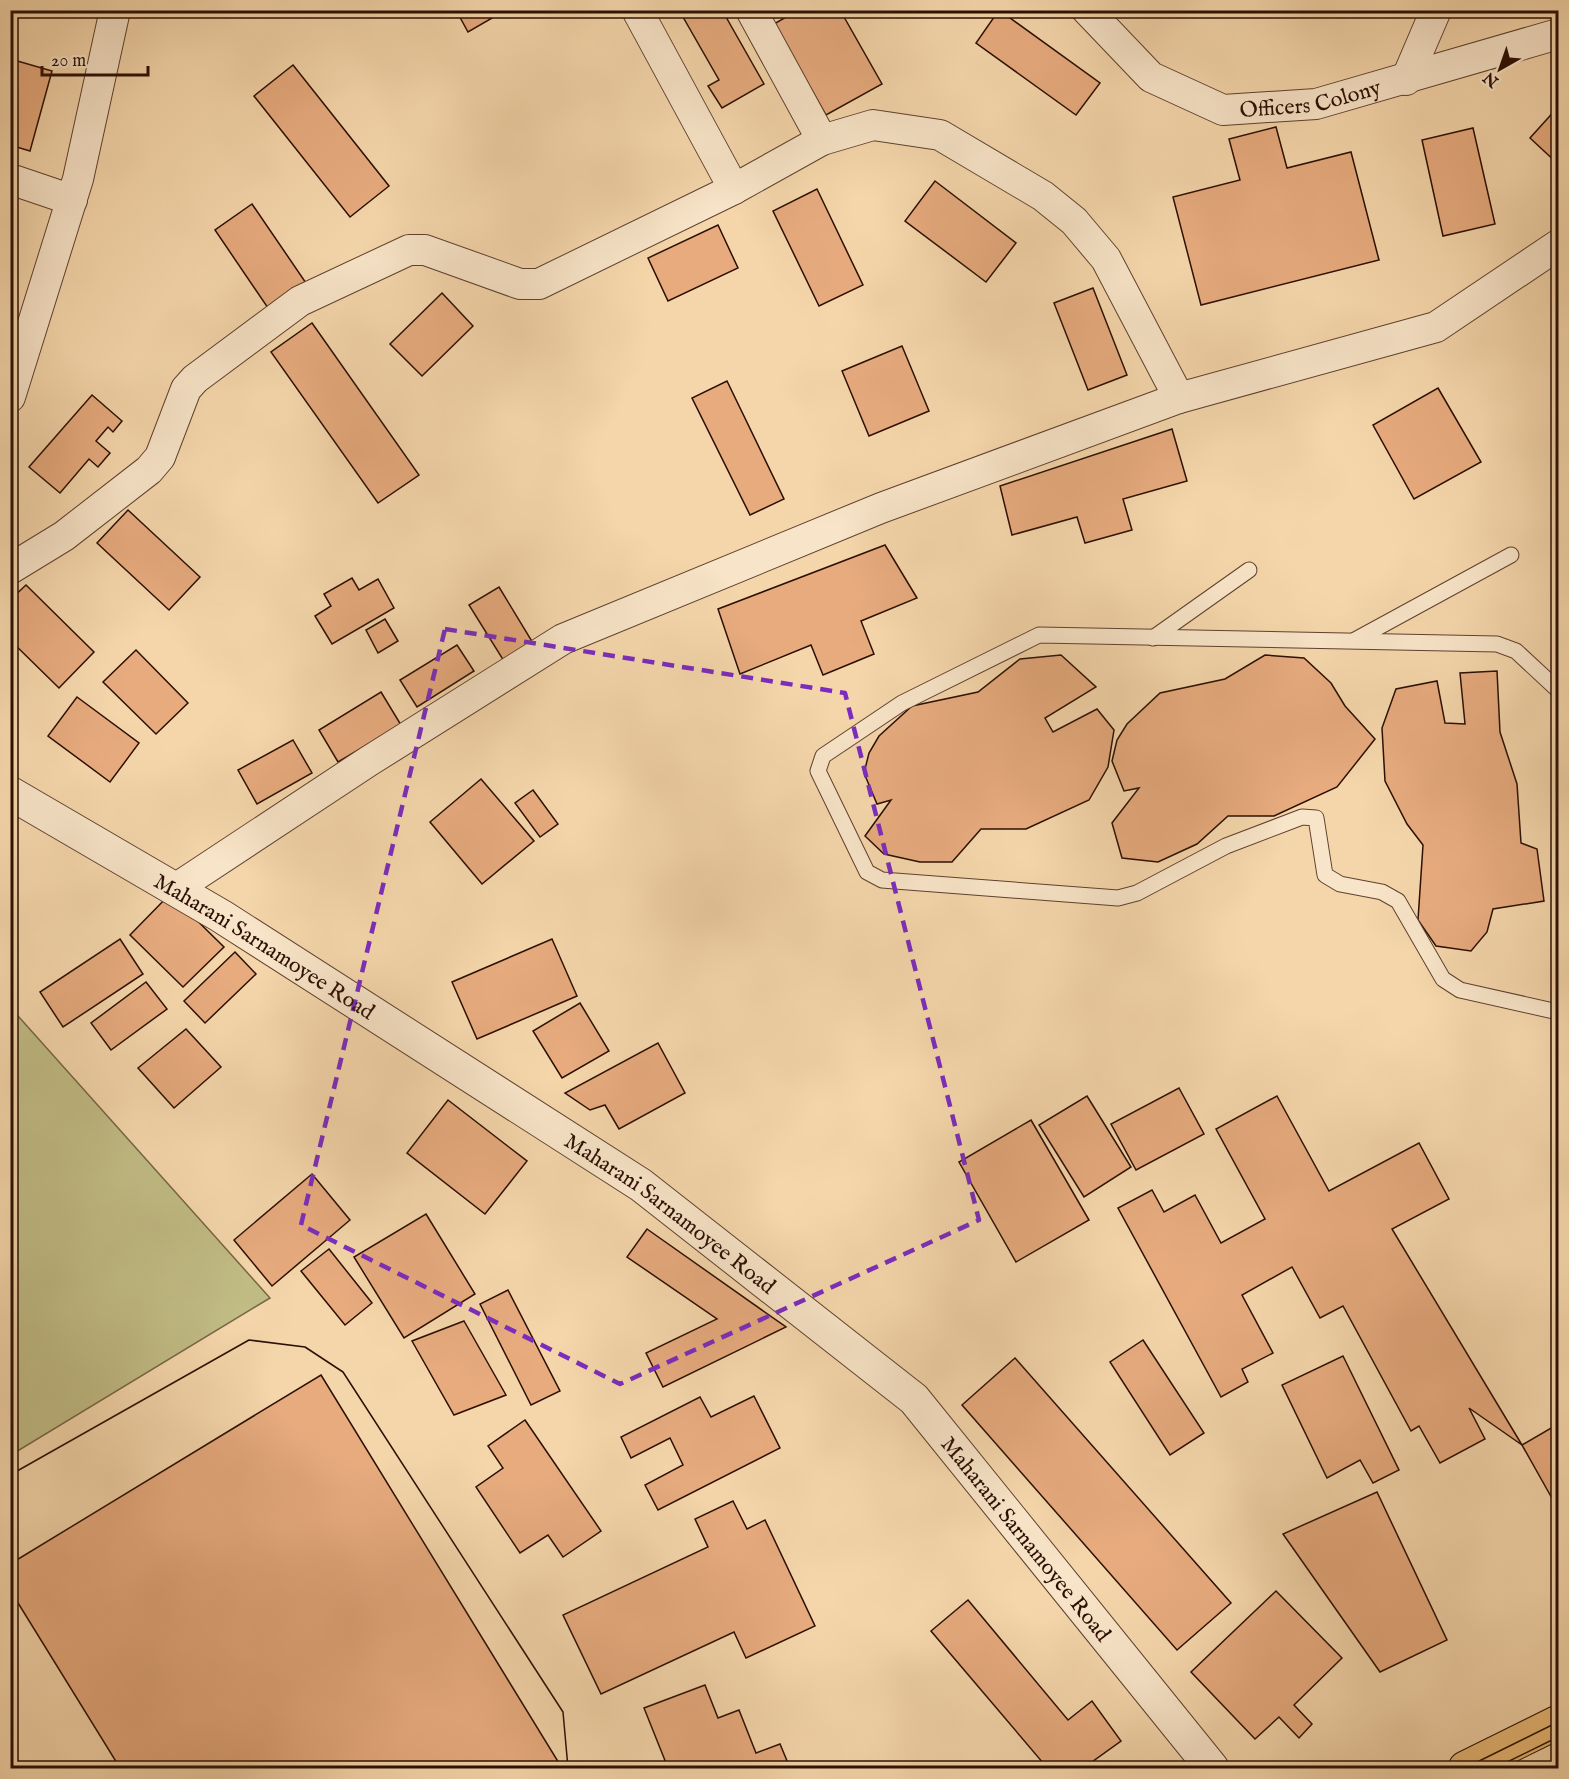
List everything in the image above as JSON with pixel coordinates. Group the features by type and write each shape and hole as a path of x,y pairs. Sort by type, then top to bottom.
{"main road":[{"path":"1465,1768 1558,1722"}],"street":[{"path":"10,397 72,200 115,10"},
{"path":"637,10 734,189"},
{"path":"752,10 822,140"},
{"name":"Officers Colony","path":"1087,10 1151,77 1223,110 1316,104 1406,80 1558,34"},
{"path":"1406,80 1436,10"},
{"path":"10,569 64,537 149,470 160,457 186,389 300,301 409,250 424,250 520,284 538,284 734,189 822,140 873,125 940,135 1042,196 1074,221 1106,259 1179,398"},
{"path":"10,178 72,200"},
{"path":"175,889 369,761 563,639 882,508 1179,398 1436,327 1558,245"},
{"name":"Maharani Sarnamoyee Road","path":"10,793 175,889 641,1185 914,1399 1212,1768"}],"lane":[{"path":"1352,641 1511,555"},
{"path":"1153,638 1249,570"},
{"path":"1558,690 1516,651 1497,644 1039,636 902,703 823,756 818,771 867,872 882,880 1118,898 1137,894 1226,846 1302,817 1316,818 1325,875 1340,884 1382,892 1398,902 1443,979 1460,990 1558,1012"}],"highlighted area":[{"path":"445,629 845,693 979,1220 620,1384 301,1225"}],"shaded area":[{"path":"10,1007 270,1298 11,1455 10,1455"}],"building":[{"path":"456,10 506,10 468,32"},
{"path":"679,10 722,10 764,84 722,108 708,86 719,80"},
{"path":"798,10 840,10 882,84 826,115 774,24"},
{"path":"999,10 1100,83 1076,115 976,43"},
{"path":"14,60 52,71 30,151 10,145 10,75"},
{"path":"293,65 389,186 350,217 254,96"},
{"path":"1558,107 1558,164 1530,138"},
{"path":"1276,127 1287,168 1351,152 1379,260 1201,305 1173,197 1240,180 1229,139"},
{"path":"1473,128 1495,224 1443,236 1422,140"},
{"path":"935,181 1016,243 986,282 905,221"},
{"path":"817,189 863,285 819,306 773,211"},
{"path":"252,204 306,283 268,308 215,230"},
{"path":"718,225 738,268 668,301 648,258"},
{"path":"1093,288 1127,375 1088,390 1054,303"},
{"path":"442,293 473,326 422,376 390,344"},
{"path":"312,323 419,475 378,503 271,352"},
{"path":"902,346 929,411 869,436 842,371"},
{"path":"727,381 784,499 750,515 692,398"},
{"path":"1438,388 1481,462 1414,499 1373,425"},
{"path":"92,395 122,421 113,432 108,427 96,441 110,453 98,467 89,459 60,493 29,467"},
{"path":"1172,429 1187,481 1123,499 1132,530 1085,543 1077,517 1012,535 1000,486"},
{"path":"128,510 200,577 169,610 97,543"},
{"path":"885,545 917,598 861,621 874,654 823,675 811,645 740,674 718,609"},
{"path":"352,578 359,590 378,579 394,608 332,644 315,616 331,606 324,594"},
{"path":"26,585 94,652 59,688 10,640 10,600"},
{"path":"499,587 536,648 507,666 469,605"},
{"path":"385,619 398,641 378,653 366,630"},
{"path":"457,645 474,671 417,707 400,680"},
{"path":"136,650 188,703 156,734 103,682"},
{"path":"1061,655 1096,687 1045,718 1053,732 1097,709 1114,730 1108,767 1089,800 1026,829 981,829 952,862 920,862 884,854 865,836 891,800 877,804 864,773 869,753 879,736 912,706 978,692 1020,659"},
{"path":"1265,655 1304,658 1331,683 1345,706 1375,739 1337,787 1274,816 1228,816 1197,844 1158,862 1122,858 1112,823 1139,788 1124,791 1112,761 1117,740 1127,724 1160,693 1225,679"},
{"path":"1497,671 1500,732 1517,784 1521,843 1537,849 1544,901 1493,909 1487,932 1471,951 1436,946 1418,920 1423,845 1407,824 1385,781 1382,728 1396,689 1437,681 1445,723 1465,724 1460,673"},
{"path":"381,692 401,725 338,762 319,730"},
{"path":"77,697 139,743 110,782 48,736"},
{"path":"293,740 312,773 257,804 238,770"},
{"path":"481,779 534,841 482,884 430,822"},
{"path":"533,790 558,824 540,837 515,803"},
{"path":"170,894 224,947 183,987 130,935"},
{"path":"120,939 143,974 63,1027 40,992"},
{"path":"552,939 577,996 477,1039 452,982"},
{"path":"235,952 256,974 205,1023 184,1001"},
{"path":"146,982 167,1009 111,1050 91,1023"},
{"path":"580,1003 609,1051 562,1078 533,1031"},
{"path":"186,1029 221,1067 174,1108 138,1068"},
{"path":"658,1043 685,1093 619,1129 605,1105 590,1110 565,1093"},
{"path":"1179,1088 1204,1134 1136,1170 1111,1124"},
{"path":"1087,1096 1131,1167 1084,1197 1039,1125"},
{"path":"1277,1096 1329,1191 1419,1143 1449,1199 1392,1229 1522,1445 1469,1408 1485,1439 1440,1463 1419,1426 1411,1431 1343,1306 1320,1318 1292,1267 1242,1295 1273,1353 1242,1369 1248,1382 1221,1397 1118,1208 1152,1190 1164,1212 1195,1195 1221,1243 1265,1219 1216,1129"},
{"path":"448,1100 527,1161 485,1214 407,1153"},
{"path":"1031,1120 1089,1220 1016,1262 959,1162"},
{"path":"312,1174 350,1220 272,1286 234,1240"},
{"path":"426,1214 475,1294 404,1338 354,1257"},
{"path":"647,1229 786,1327 663,1387 646,1353 717,1319 627,1257"},
{"path":"329,1249 372,1303 345,1325 301,1271"},
{"path":"508,1290 560,1391 531,1405 480,1304"},
{"path":"464,1321 506,1395 454,1415 412,1341"},
{"path":"1143,1340 1204,1433 1170,1455 1110,1362"},
{"path":"1343,1356 1399,1470 1373,1483 1360,1460 1327,1478 1282,1385"},
{"path":"1015,1358 1231,1603 1177,1650 962,1405"},
{"path":"321,1375 562,1768 120,1768 10,1590 10,1564"},
{"path":"754,1396 780,1448 658,1510 645,1485 683,1465 670,1438 631,1458 621,1437 700,1397 711,1417"},
{"path":"525,1420 601,1531 563,1557 548,1535 520,1553 476,1487 503,1468 488,1446"},
{"path":"1558,1424 1558,1509 1522,1445"},
{"path":"1377,1492 1447,1640 1380,1672 1283,1534"},
{"path":"733,1501 747,1529 765,1520 815,1626 746,1658 734,1632 601,1694 563,1615 708,1547 695,1519"},
{"path":"1276,1591 1342,1658 1294,1705 1312,1724 1299,1738 1279,1717 1255,1739 1191,1672"},
{"path":"968,1600 1068,1720 1092,1701 1121,1741 1092,1762 1097,1768 1038,1768 1044,1764 931,1631"},
{"path":"705,1685 718,1718 739,1710 756,1753 780,1744 790,1768 668,1768 644,1708"}],"tram line":[{"path":"10,1475 249,1340 305,1347 343,1372 563,1712 568,1768"},
{"path":"1465,1768 1558,1722"},
{"path":"1495,1768 1558,1737"}]}
